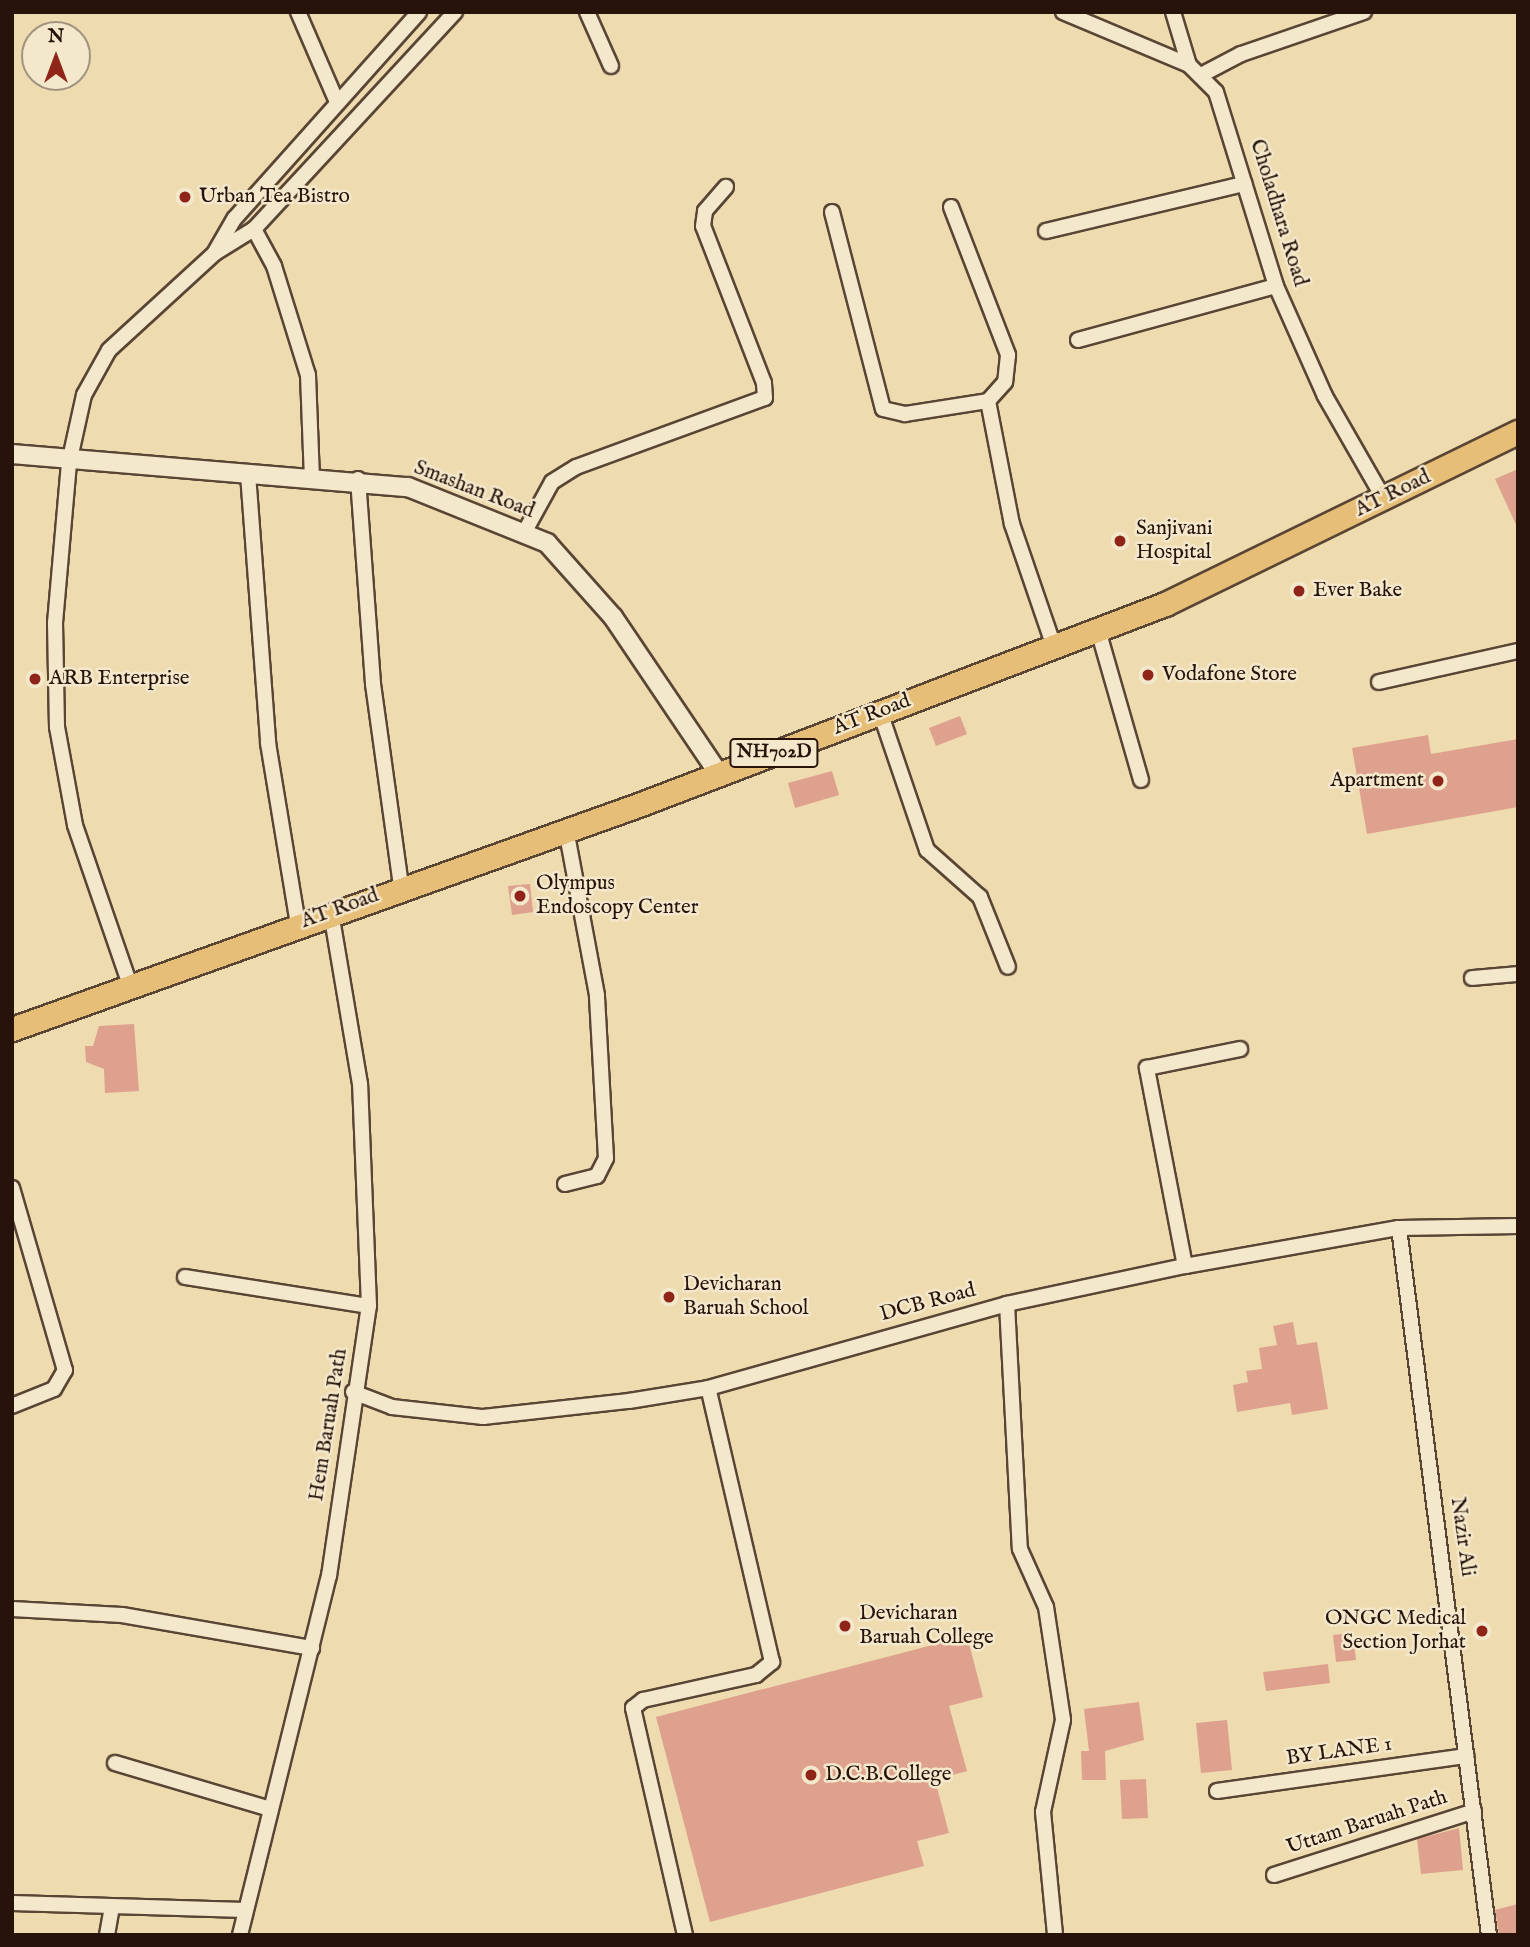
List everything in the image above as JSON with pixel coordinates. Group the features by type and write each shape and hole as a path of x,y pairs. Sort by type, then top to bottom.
{"highway":[{"name":"AT Road","path":"12,1030 130,985 719,774 1098,630 1384,499 1518,432"}],"street":[{"path":"298,12 336,100"},
{"path":"215,254 235,218 336,100 419,12"},
{"path":"130,985 75,825 57,727 55,623 69,463 84,395 109,350 215,254 254,229 455,12"},
{"path":"587,12 611,66"},
{"name":"Choladhara Road","path":"1063,12 1189,65 1203,74 1230,124 1244,184 1276,286 1325,396 1384,499"},
{"path":"1173,12 1189,65"},
{"path":"1203,74 1241,54 1364,12"},
{"path":"1046,231 1244,184"},
{"path":"524,533 552,482 576,467 765,398 764,383 703,226 705,211 726,187"},
{"path":"832,212 883,409 905,414 988,401 1005,382 1008,355 951,207"},
{"path":"254,229 274,266 308,375 312,477"},
{"path":"1078,340 1276,286"},
{"path":"988,401 1012,524 1054,647"},
{"name":"Smashan Road","path":"12,454 69,463 358,480 408,487 524,533 565,558 605,607 719,774"},
{"path":"248,474 268,743 298,925"},
{"path":"358,480 373,684 401,887"},
{"path":"1098,630 1141,780"},
{"path":"1379,682 1518,651"},
{"path":"880,712 927,850 980,897 1008,967"},
{"path":"565,1184 597,1176 606,1158 597,995 566,829"},
{"name":"Hem Baruah Path","path":"240,1935 312,1648 369,1306 359,1084 331,913"},
{"path":"1472,978 1518,974"},
{"path":"1185,1266 1147,1068 1240,1049"},
{"path":"12,1188 65,1370 54,1389 12,1406"},
{"name":"DCB Road","path":"354,1392 392,1407 483,1418 708,1388 1007,1304 1185,1266 1399,1228 1518,1226"},
{"name":"Nazir Ali","path":"1399,1228 1489,1935"},
{"path":"185,1277 369,1306"},
{"path":"1007,1304 1020,1549 1046,1606 1063,1720 1044,1812 1055,1935"},
{"path":"685,1935 633,1708 643,1700 756,1675 772,1662 708,1388"},
{"path":"12,1609 122,1615 312,1648"},
{"name":"BY LANE 1","path":"1217,1791 1467,1756"},
{"path":"115,1763 271,1809"},
{"name":"Uttam Baruah Path","path":"1274,1875 1474,1811"},
{"path":"12,1903 245,1910"},
{"path":"107,1935 112,1906"}],"building":[{"path":"1518,469 1518,529 1495,479"},
{"path":"960,716 967,734 936,746 929,728"},
{"name":"Apartment","path":"1428,735 1431,754 1518,739 1518,807 1367,834 1352,748"},
{"path":"832,771 839,795 795,808 788,783"},
{"path":"530,884 533,912 512,915 508,886"},
{"path":"134,1024 139,1091 105,1093 104,1069 86,1062 85,1046 93,1046 99,1026"},
{"path":"1293,1322 1297,1345 1317,1342 1328,1409 1292,1415 1290,1403 1237,1412 1233,1385 1248,1382 1246,1371 1262,1369 1259,1348 1277,1345 1273,1326"},
{"path":"1353,1633 1356,1660 1336,1662 1333,1635"},
{"name":"D.C.B.College","path":"967,1636 983,1697 949,1706 967,1771 935,1780 949,1833 917,1841 924,1866 710,1922 656,1717"},
{"path":"1328,1664 1330,1683 1266,1691 1263,1672"},
{"path":"1139,1702 1144,1740 1105,1751 1106,1780 1082,1780 1081,1751 1089,1751 1084,1709"},
{"path":"1227,1720 1232,1770 1201,1773 1196,1723"},
{"path":"1146,1779 1148,1818 1122,1819 1120,1780"},
{"path":"1459,1828 1463,1870 1421,1874 1417,1839"},
{"path":"1518,1904 1518,1935 1499,1935 1495,1910"}],"place":[{"name":"Urban Tea Bistro","path":"185,197"},
{"name":"Sanjivani Hospital","path":"1120,541"},
{"name":"Ever Bake","path":"1299,591"},
{"name":"Vodafone Store","path":"1148,675"},
{"name":"ARB Enterprise","path":"35,679"},
{"name":"Apartment","path":"1438,781"},
{"name":"Olympus Endoscopy Center","path":"520,896"},
{"name":"Devicharan Baruah School","path":"669,1297"},
{"name":"Devicharan Baruah College","path":"845,1626"},
{"name":"ONGC Medical Section Jorhat","path":"1482,1631"},
{"name":"D.C.B.College","path":"811,1775"}]}
